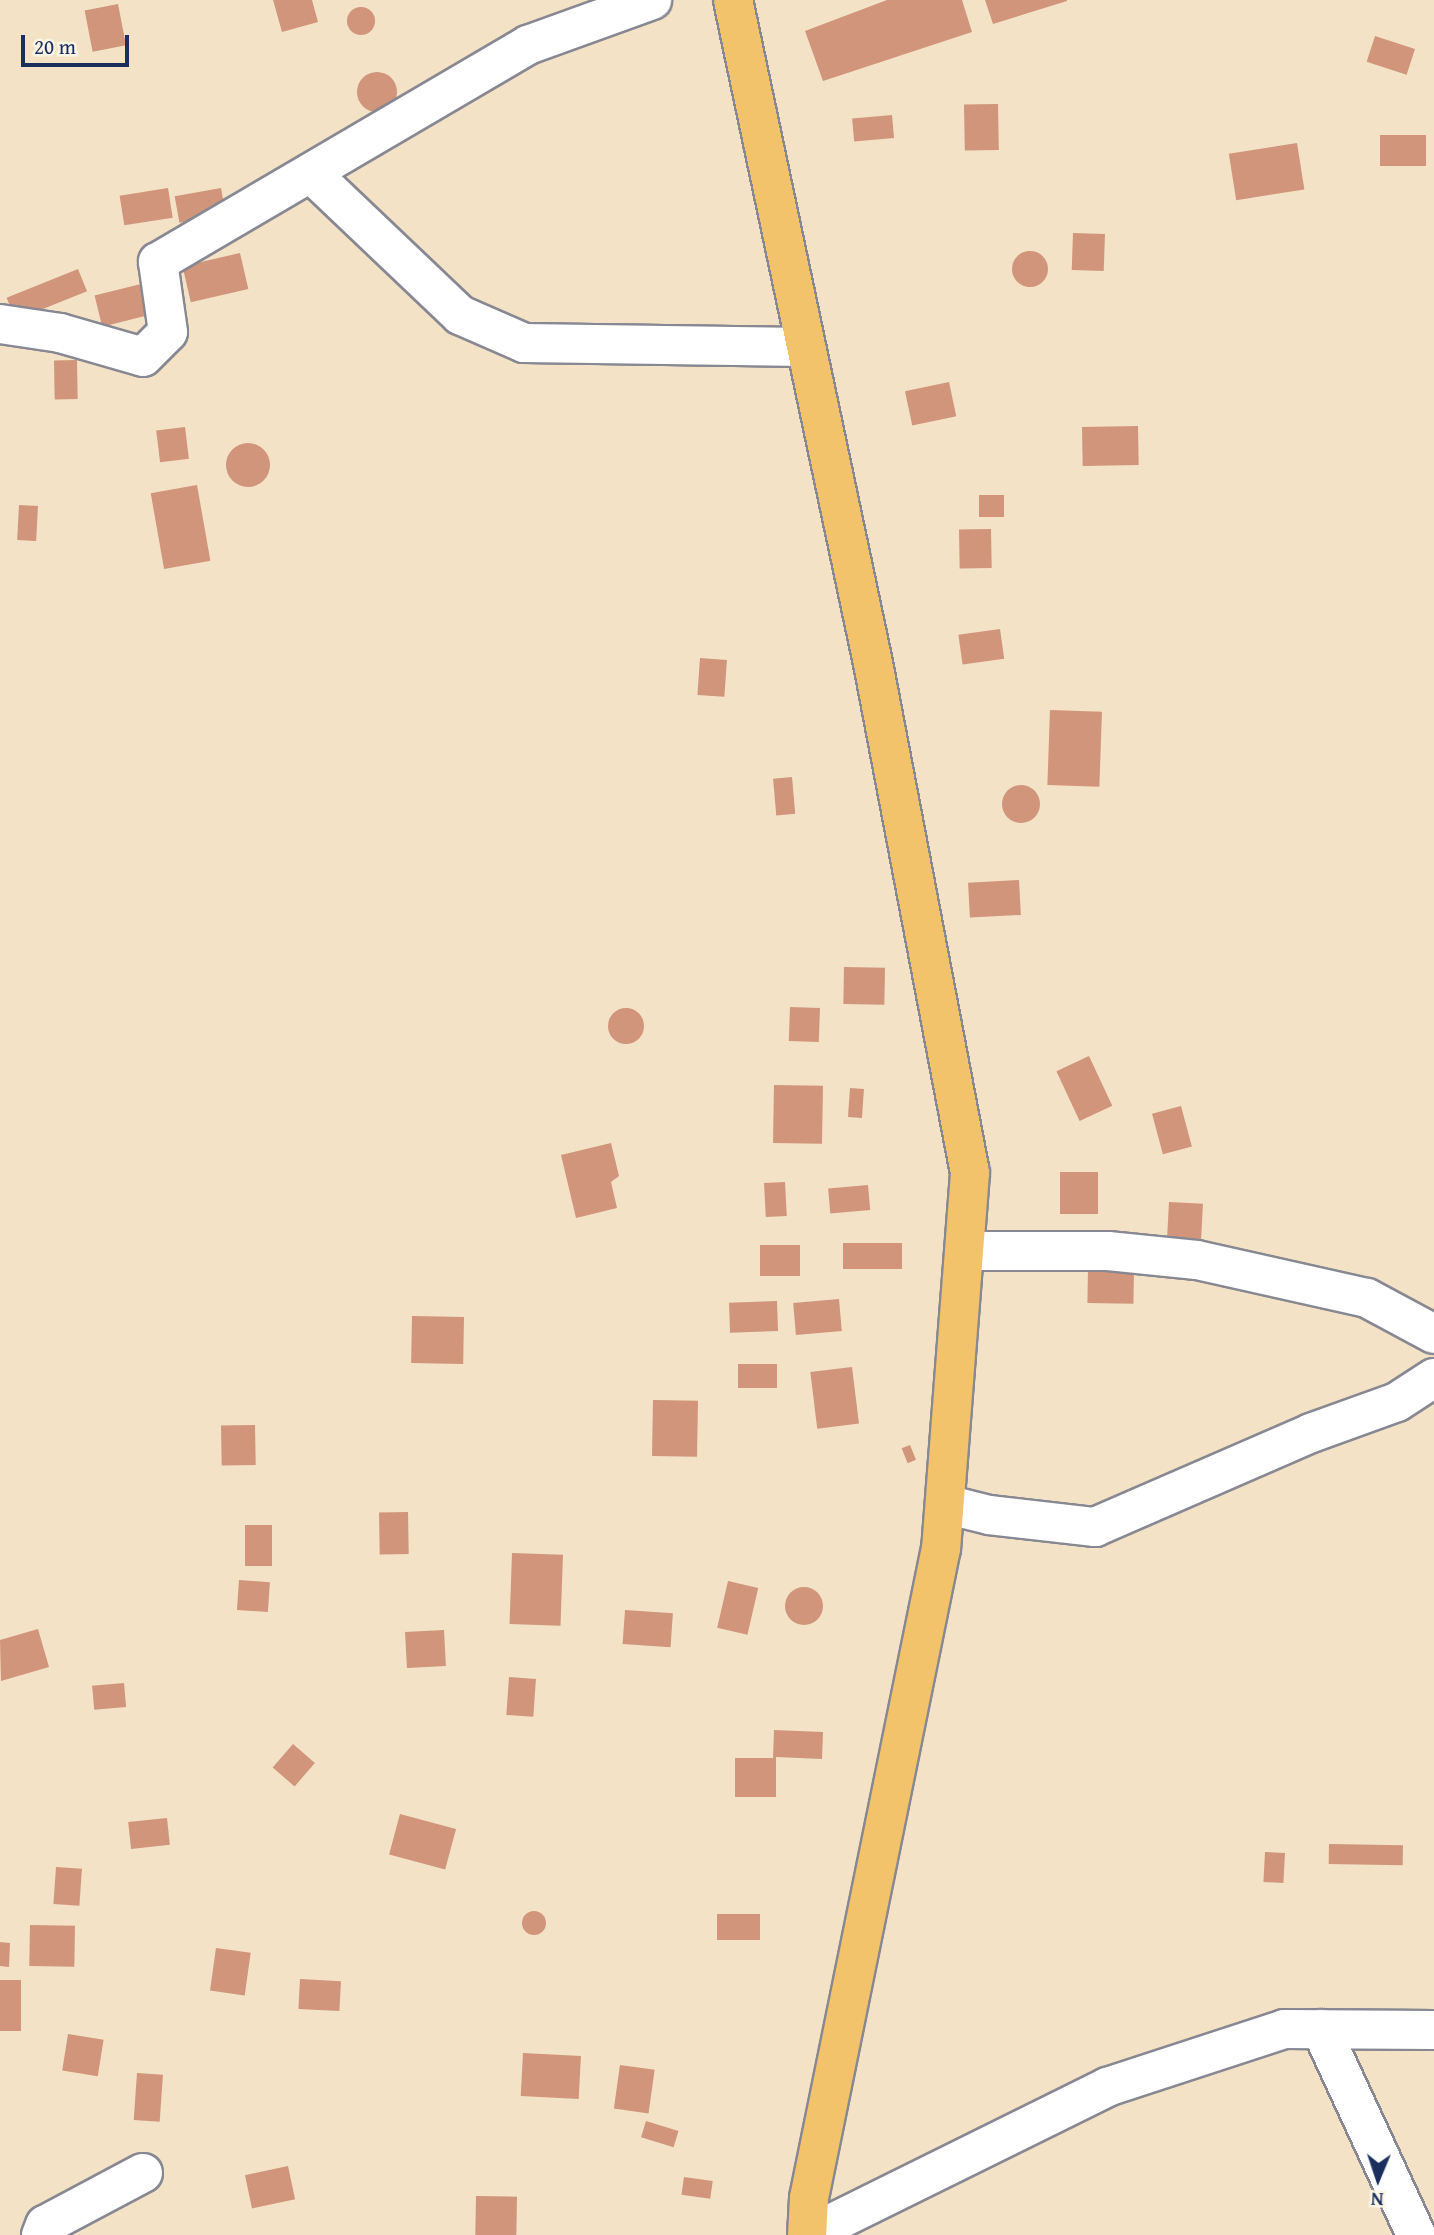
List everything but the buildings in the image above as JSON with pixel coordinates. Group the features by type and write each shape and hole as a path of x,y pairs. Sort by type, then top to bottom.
{"main road":[{"path":"733,0 873,663 970,1173 941,1548 808,2198 808,2235"}],"street":[{"path":"0,324 60,333 143,356 168,332 158,261 313,175 528,45 652,0"},
{"path":"313,175 460,315 524,343 805,347"},
{"path":"965,1251 1108,1251 1197,1260 1367,1298 1434,1334"},
{"path":"945,1504 989,1515 1095,1527 1311,1433 1397,1402 1434,1378"},
{"path":"808,2235 1107,2087 1284,2029 1434,2030"},
{"path":"1321,2029 1416,2235"},
{"path":"41,2235 45,2225 143,2173"}]}
